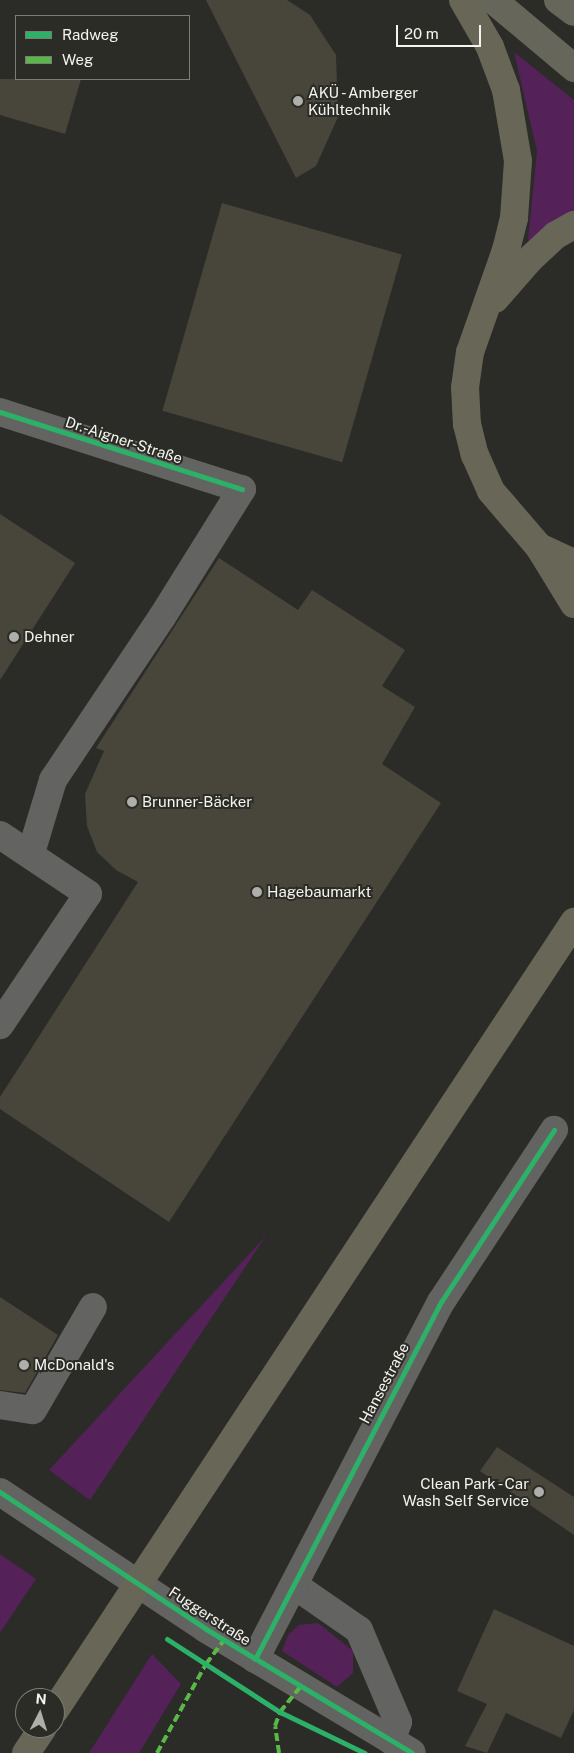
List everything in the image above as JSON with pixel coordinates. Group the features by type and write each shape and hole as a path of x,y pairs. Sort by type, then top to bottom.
{"highway":[{"path":"463,0 490,46 506,90 518,161 514,218 486,310 470,352 465,387 467,424 475,455 491,491 539,547 574,604"},
{"path":"486,310 530,259 556,235 574,225"},
{"path":"539,547 574,563"},
{"path":"533,984 574,899"},
{"path":"65,1695 574,922"},
{"path":"533,984 574,942"},
{"path":"26,1753 36,1738"}],"main road":[{"path":"493,0 574,68"},
{"path":"558,0 574,12"}],"street":[{"name":"Dr.-Aigner-Straße","path":"0,412 242,488 162,617 53,780 31,853"},
{"path":"0,835 31,853 88,894 0,1025"},
{"name":"Hansestraße","path":"255,1659 440,1302 554,1130"},
{"path":"0,1405 33,1410 93,1307"},
{"name":"Fuggerstraße","path":"8,1497 206,1629 402,1747"},
{"name":"Fuggerstraße","path":"294,1585 359,1630 398,1722 402,1747"}],"shaded area":[{"path":"514,52 574,100 574,211 528,241 537,151"},
{"path":"266,1236 90,1500 49,1470"},
{"path":"0,1554 36,1579 0,1633"},
{"path":"318,1623 353,1651 353,1673 337,1687 282,1651 288,1635 299,1625"},
{"path":"152,1654 181,1684 139,1753 89,1753"}],"building":[{"name":"AKÜ - Amberger Kühltechnik","path":"206,0 287,0 310,15 336,55 338,117 316,166 296,178"},
{"path":"0,79 81,80 65,134 0,115"},
{"path":"222,203 402,255 342,462 162,411"},
{"name":"Dehner","path":"0,514 75,563 0,680"},
{"name":"Hagebaumarkt","path":"219,558 298,610 312,590 405,650 382,686 415,707 382,764 441,803 169,1222 0,1109 0,1097 138,882 116,870 97,852 87,826 85,794 104,751 96,748"},
{"name":"McDonald's","path":"0,1297 58,1335 25,1393 0,1390"},
{"name":"Clean Park - Car Wash Self Service","path":"497,1447 574,1497 574,1535 480,1471"},
{"path":"494,1609 574,1646 574,1710 561,1738 506,1713 487,1753 465,1746 487,1704 457,1691"}],"marked path":[{"path":"157,1753 206,1664 224,1640"},
{"path":"279,1753 275,1726 280,1712 300,1687"}],"cycle path":[{"path":"0,412 242,489"},
{"path":"255,1659 441,1302 554,1130"},
{"path":"0,1492 206,1629 412,1753"},
{"path":"167,1639 280,1712 365,1753"}],"place":[{"name":"AKÜ - Amberger Kühltechnik","path":"298,101"},
{"name":"Dehner","path":"14,637"},
{"name":"Brunner-Bäcker","path":"132,802"},
{"name":"Hagebaumarkt","path":"257,892"},
{"name":"McDonald's","path":"24,1365"},
{"name":"Clean Park - Car Wash Self Service","path":"539,1492"}]}
